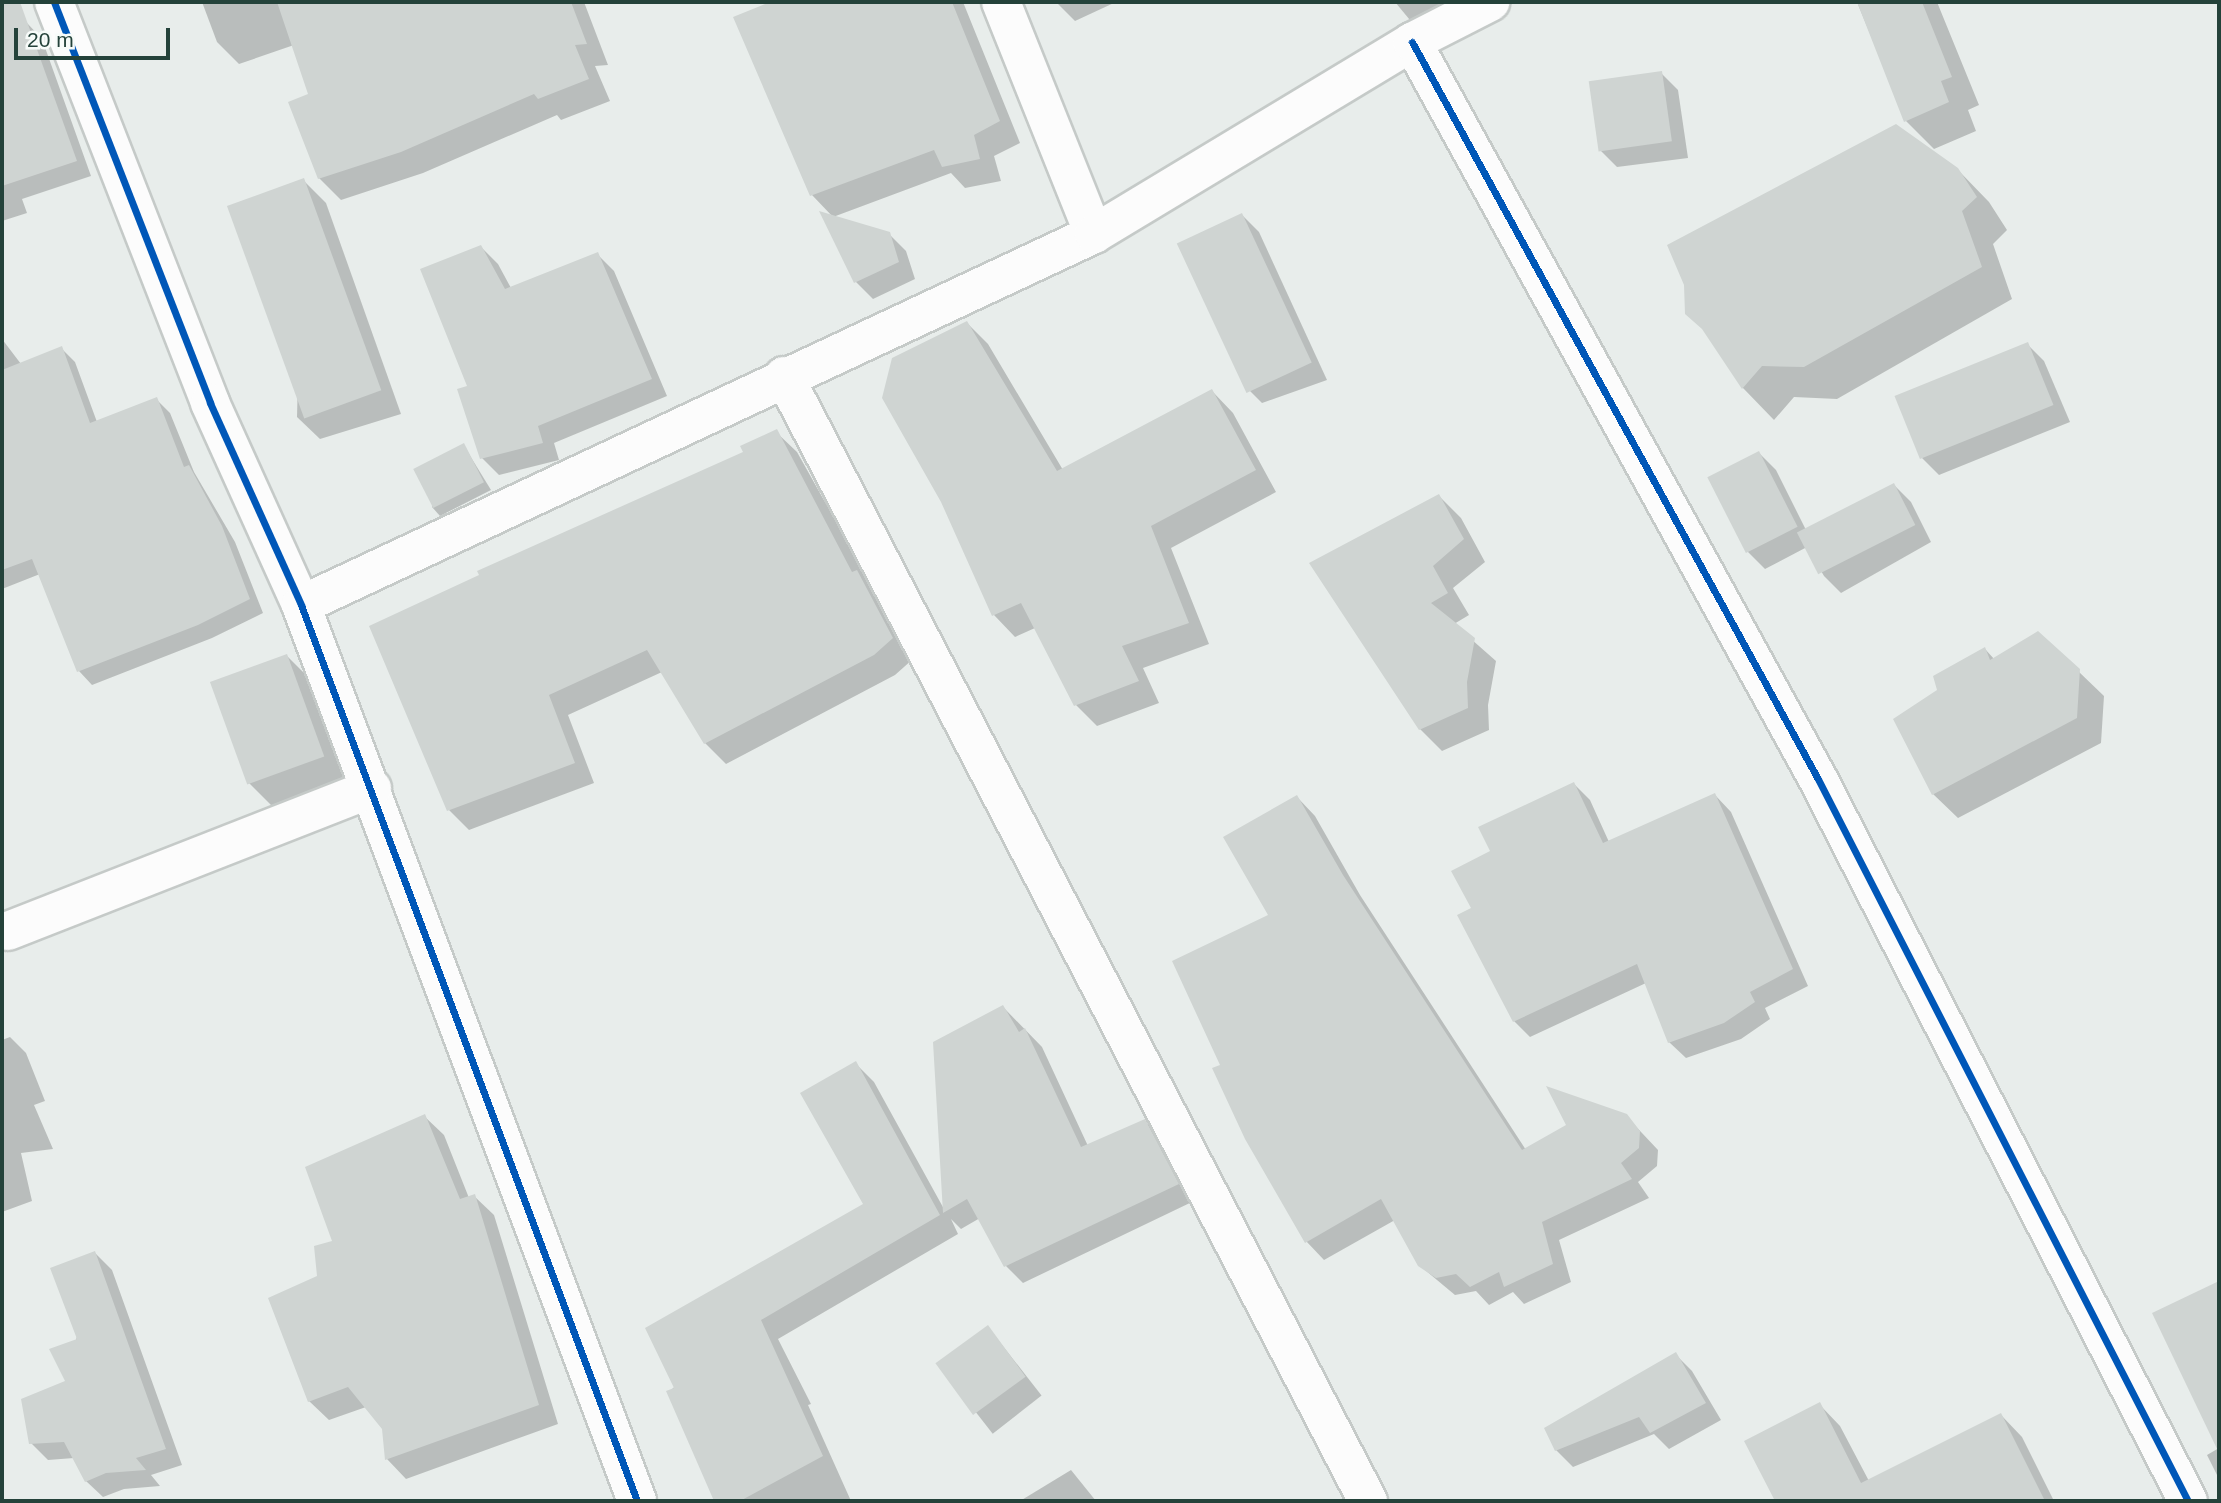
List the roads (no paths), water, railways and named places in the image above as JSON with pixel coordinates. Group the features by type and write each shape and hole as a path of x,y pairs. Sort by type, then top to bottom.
{"street":[{"path":"54,2 210,403 301,605 638,1501"},
{"path":"1002,2 1094,234"},
{"path":"301,605 784,376 1094,234 1412,41 1490,2"},
{"path":"1412,41 1818,779 2188,1501"},
{"path":"784,376 1368,1501"},
{"path":"8,931 372,788"}]}
